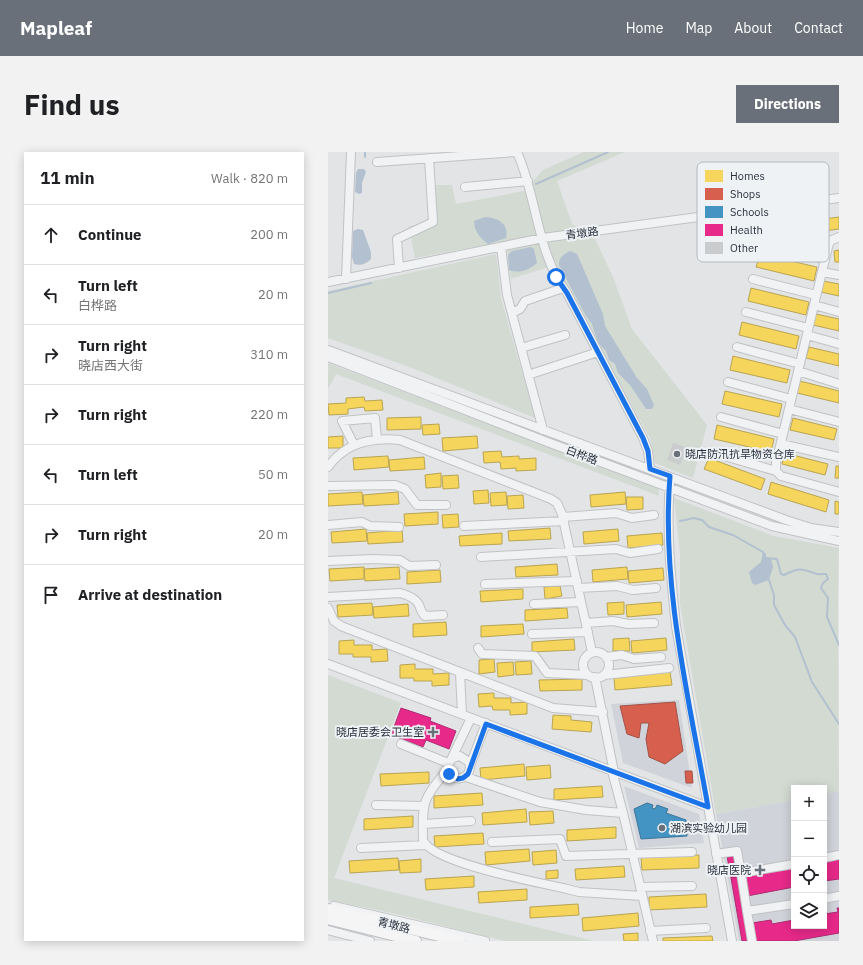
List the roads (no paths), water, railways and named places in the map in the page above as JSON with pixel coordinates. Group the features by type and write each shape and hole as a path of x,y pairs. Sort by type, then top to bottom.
{"main road":[{"name":"青墩路","path":"328,909 460,941"},
{"name":"青墩路","path":"328,919 416,941"}],"street":[{"path":"346,279 351,152"},
{"path":"377,162 516,152 528,181 543,238 556,277 598,352 643,438 648,451 650,469"},
{"path":"399,268 397,239 433,222 429,158"},
{"path":"464,187 528,181"},
{"name":"青墩路","path":"829,199 839,198"},
{"name":"青墩路","path":"328,282 543,238 697,217"},
{"path":"829,245 830,241 839,237"},
{"path":"501,247 507,295 543,430"},
{"path":"776,472 791,399 824,262"},
{"path":"822,272 839,275"},
{"path":"753,279 816,295"},
{"path":"512,313 520,309 525,301 563,288"},
{"path":"814,305 839,312"},
{"path":"746,312 808,332 839,344"},
{"path":"521,348 564,335"},
{"path":"737,347 799,368 839,384"},
{"name":"白桦路","path":"328,350 786,520 811,528 839,532"},
{"path":"528,375 598,352"},
{"name":"白桦路","path":"328,357 550,443 772,526 839,541"},
{"path":"728,382 791,399"},
{"path":"789,408 839,422"},
{"path":"721,417 783,434"},
{"path":"354,445 342,421 375,418 377,439"},
{"path":"328,467 331,459 354,445 377,439 400,440 551,499 557,503 563,519 592,652"},
{"path":"781,444 839,457"},
{"path":"714,453 776,472 780,476 839,492"},
{"path":"670,476 672,592 676,626 732,941"},
{"path":"328,486 395,484 405,490 417,505 446,505"},
{"path":"464,526 563,519 616,512 632,518 654,515"},
{"path":"328,525 362,522 370,526 399,527"},
{"path":"481,557 616,549 630,553 658,550"},
{"path":"328,561 372,559 400,560 409,566 436,565"},
{"path":"485,584 577,584 617,586 633,590 656,588"},
{"path":"328,597 400,593 408,595 418,602 422,614 425,616 443,615"},
{"path":"534,604 581,602"},
{"path":"329,612 334,621 341,626 553,708 603,712"},
{"path":"586,623 613,621 628,624 654,623"},
{"path":"532,634 588,632"},
{"path":"478,648 482,654 535,656 547,673 596,676 669,668"},
{"path":"596,676 608,667 606,657 601,653 592,652 586,656 583,664 596,676 613,771 653,941"},
{"path":"606,657 622,655 634,659 661,657"},
{"path":"328,664 708,807"},
{"path":"460,673 462,714"},
{"path":"425,845 423,824 424,806 428,794 449,763 471,718"},
{"path":"449,763 449,774 460,779 466,777 470,772 470,766 486,724"},
{"path":"401,744 449,763 464,757 470,766"},
{"path":"466,777 540,802 586,810 623,813"},
{"path":"376,805 424,806"},
{"path":"423,824 471,821"},
{"path":"492,842 560,839 566,856 692,852"},
{"path":"362,848 425,845 463,864 567,890 642,896"},
{"path":"716,854 737,851 752,941"},
{"path":"827,857 839,855"},
{"path":"741,873 791,865"},
{"path":"640,887 692,886"},
{"path":"827,898 839,896"},
{"path":"328,904 485,941"},
{"path":"747,911 791,904"},
{"path":"650,931 706,928"},
{"path":"328,930 370,941"}],"water":[{"path":"358,169 364,169 366,172 362,183 362,193 359,194 355,192 356,173"},
{"path":"485,217 502,222 506,229 506,238 488,244 482,239 476,231 474,221"},
{"path":"358,229 363,230 371,252 371,259 361,265 354,264 352,257 353,231"},
{"path":"531,247 534,249 537,263 524,271 516,272 509,270 508,255 512,251"},
{"path":"570,251 577,254 603,314 605,326 637,378 647,389 654,405 652,409 646,409 630,385 618,373 615,364 609,360 606,351 598,343 592,324 586,316 559,265 562,256"},
{"path":"763,552 766,554 766,558 771,559 773,567 769,580 755,585 752,583 749,572 761,562"}],"waterway":[{"path":"365,152 365,157"},
{"path":"536,184 608,152"},
{"path":"328,293 371,283"},
{"path":"680,521 694,518 702,520 709,527 733,535 764,554"},
{"path":"766,558 777,559 781,574 784,575 799,570 805,570 817,574 826,574 828,579 823,583 821,588 828,598 827,617 839,645"},
{"path":"769,580 774,595 774,605 785,625 795,637 812,682 839,724"}],"place":[{"name":"晓店防汛抗旱物资仓库","path":"677,454"},
{"name":"晓店居委会卫生室","path":"433,732"},
{"name":"湖滨实验幼儿园","path":"662,828"},
{"name":"晓店医院","path":"760,870"}]}
